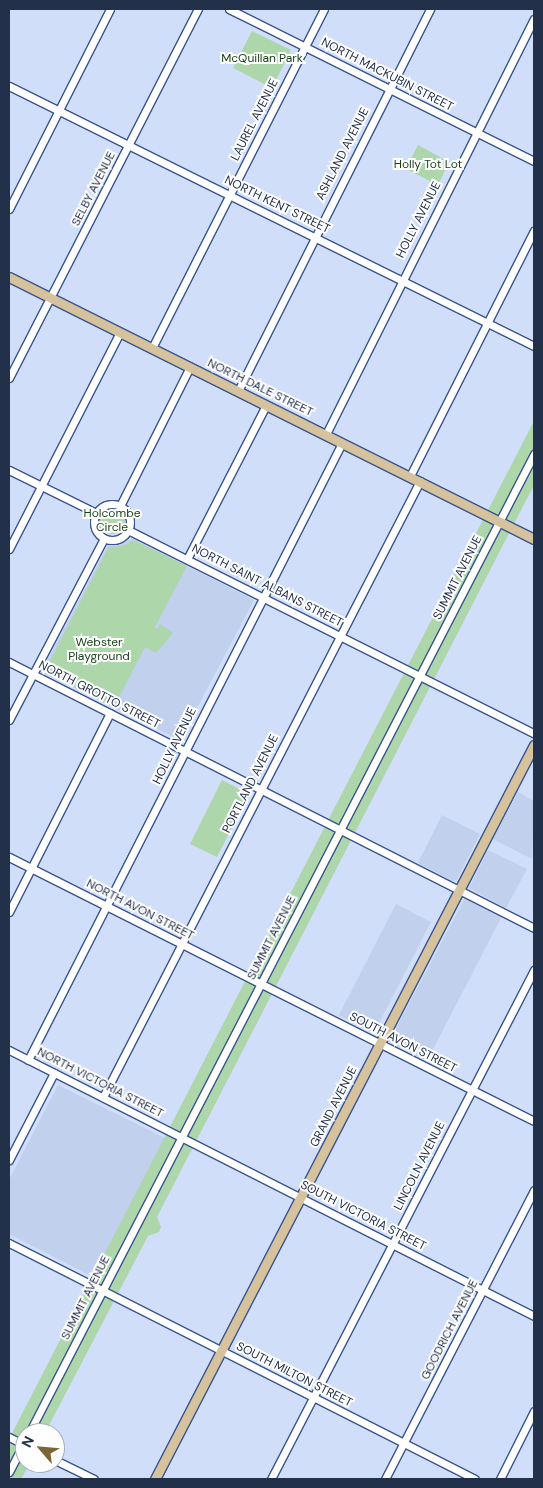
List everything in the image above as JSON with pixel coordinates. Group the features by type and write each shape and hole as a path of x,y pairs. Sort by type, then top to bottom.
{"main road":[{"name":"NORTH DALE STREET","path":"9,278 534,539"},
{"name":"GRAND AVENUE","path":"155,1479 534,745"}],"street":[{"path":"9,209 110,9"},
{"name":"SELBY AVENUE","path":"9,378 198,9"},
{"name":"NORTH MACKUBIN STREET","path":"229,9 534,161"},
{"name":"LAUREL AVENUE","path":"152,348 324,9"},
{"name":"ASHLAND AVENUE","path":"238,391 430,9"},
{"name":"HOLLY AVENUE","path":"326,434 401,279 534,18"},
{"name":"NORTH KENT STREET","path":"9,86 534,346"},
{"path":"410,476 534,230"},
{"path":"9,549 120,332"},
{"path":"120,506 190,367"},
{"path":"187,558 266,405"},
{"name":"HOLLY AVENUE","path":"28,1060 342,442"},
{"name":"SUMMIT AVENUE","path":"34,1423 534,454"},
{"path":"9,470 96,513"},
{"name":"PORTLAND AVENUE","path":"103,1097 420,481"},
{"path":"96,513 110,504 120,506 129,514 128,530 120,538 104,538"},
{"path":"96,513 95,527 104,538"},
{"name":"NORTH SAINT ALBANS STREET","path":"128,530 534,733"},
{"path":"9,720 104,538"},
{"name":"NORTH GROTTO STREET","path":"9,662 534,928"},
{"path":"9,912 110,713"},
{"name":"NORTH AVON STREET","path":"9,856 262,984"},
{"name":"LINCOLN AVENUE","path":"271,1479 534,970"},
{"name":"SOUTH AVON STREET","path":"262,984 534,1121"},
{"name":"NORTH VICTORIA STREET","path":"9,1050 182,1137"},
{"path":"9,1160 54,1073"},
{"name":"SOUTH VICTORIA STREET","path":"182,1137 534,1316"},
{"name":"GOODRICH AVENUE","path":"385,1479 534,1190"},
{"name":"SOUTH MILTON STREET","path":"9,1243 475,1479"},
{"path":"500,1479 534,1412"},
{"path":"9,1472 15,1460"},
{"path":"65,1465 94,1479"}],"shaded area":[{"path":"132,538 254,600 180,740 41,672 108,545 125,543"},
{"path":"518,792 534,801 532,859 493,839"},
{"path":"442,815 480,834 457,879 453,881 418,863"},
{"path":"488,850 527,869 506,908 469,888"},
{"path":"465,898 502,916 427,1061 392,1044 390,1040"},
{"path":"396,904 431,922 374,1033 339,1015"},
{"path":"58,1085 165,1138 93,1277 9,1234 9,1180"}],"green space":[{"name":"McQuillan Park","path":"252,31 291,50 272,88 233,68"},
{"name":"Holly Tot Lot","path":"418,145 449,162 438,185 406,169"},
{"path":"534,421 534,485 157,1217 161,1227 159,1232 148,1236 50,1423 17,1423"},
{"name":"Holcombe Circle","path":"112,508 122,511 125,521 122,531 112,534 102,531 99,521 102,511"},
{"name":"Webster Playground","path":"133,540 187,566 155,627 158,629 160,624 173,633 156,653 145,647 114,707 44,672 108,548 125,545"},
{"path":"222,780 249,794 217,857 190,844"},
{"path":"15,1427 15,1473 24,1473 21,1479 9,1479 9,1439"}]}
